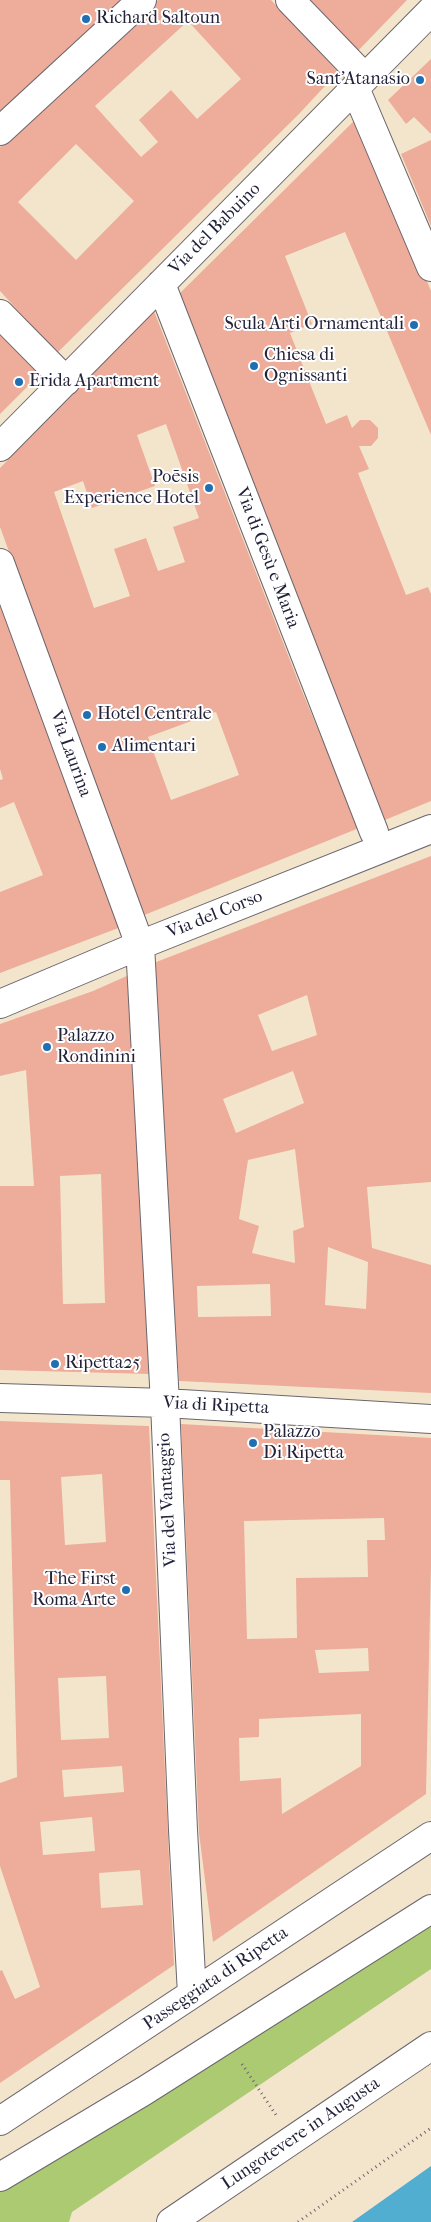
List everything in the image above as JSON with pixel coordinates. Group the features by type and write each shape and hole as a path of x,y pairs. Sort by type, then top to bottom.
{"street":[{"path":"0,131 142,0"},
{"path":"290,0 360,83 431,267"},
{"name":"Via del Babuino","path":"0,447 431,11"},
{"name":"Via di Gesù e Maria","path":"161,284 374,832"},
{"path":"0,314 66,381"},
{"name":"Via Laurina","path":"0,563 140,945"},
{"name":"Via del Corso","path":"0,1004 140,945 431,829"},
{"name":"Via del Vantaggio","path":"140,945 165,1403 183,1830 192,1994"},
{"name":"Via di Ripetta","path":"0,1398 165,1403 431,1418"},
{"name":"Passeggiata di Ripetta","path":"0,2121 431,1836"},
{"path":"0,2177 144,2091 431,1909"},
{"name":"Lungotevere in Augusta","path":"171,2222 431,2046"}],"path":[{"path":"226,2039 278,2118"},
{"path":"298,2222 431,2128"}],"green space":[{"path":"431,1919 431,1969 72,2212 69,2222 0,2222 0,2189"}],"water":[{"path":"431,2166 431,2222 352,2222"}],"building":[{"path":"0,0 123,0 0,115"},
{"path":"158,0 271,0 338,72 298,115 57,353 0,291 0,147","holes":["188,21 241,79 197,119 171,90 139,120 158,142 141,157 95,106","76,144 134,201 76,260 18,202"]},
{"path":"307,0 407,0 355,54"},
{"name":"Sant'Atanasio","path":"431,59 431,134 414,117 406,124 388,100"},
{"path":"358,117 431,291 431,435 345,232 285,256 312,324 290,333 326,424 347,415 352,428 360,420 370,420 378,428 378,438 371,446 359,446 369,469 358,473 406,595 428,587 431,594 431,801 385,820 178,295"},
{"path":"431,140 431,226 401,154"},
{"path":"154,311 302,691 359,828 142,916 0,527 0,468","holes":["166,424 199,518 173,527 185,562 158,571 146,538 114,549 130,596 94,608 54,492 83,481 92,508 155,486 137,435","216,712 239,775 171,800 148,737"]},
{"path":"0,331 40,374 0,414"},
{"path":"0,605 121,927 0,973 0,892 43,875 14,802 0,808 0,780 3,779 0,769"},
{"path":"431,856 431,1182 367,1187 372,1248 431,1265 431,1393 179,1381 151,964","holes":["307,995 317,1035 272,1051 258,1015","293,1071 304,1103 236,1133 223,1099","295,1149 304,1227 293,1231 295,1263 252,1253 259,1226 239,1219 248,1160","328,1247 368,1262 366,1309 325,1305","270,1284 271,1316 198,1317 197,1286"]},
{"path":"129,975 150,1374 0,1370 0,1186 34,1186 26,1070 0,1076 0,1024 93,991","holes":["101,1174 105,1303 63,1304 60,1176"]},
{"path":"0,1421 149,1426 174,1965 0,2083 0,1971 2,1970 15,1999 40,1987 0,1866 0,1783 17,1777 10,1480 0,1480","holes":["102,1474 106,1542 65,1545 61,1477","106,1676 109,1738 61,1740 58,1678","122,1766 124,1792 64,1797 62,1770","92,1817 95,1851 43,1855 40,1822","140,1870 143,1905 101,1908 99,1873"]},
{"path":"181,1424 431,1438 431,1565 426,1794 213,1942 199,1833","holes":["384,1518 385,1540 367,1540 368,1577 296,1578 297,1638 247,1639 244,1521","368,1648 369,1671 319,1673 315,1650","361,1714 361,1766 282,1814 281,1778 240,1781 239,1738 259,1737 259,1719"]}],"place":[{"name":"Richard Saltoun","path":"86,19"},
{"name":"Sant'Atanasio","path":"420,80"},
{"name":"Scula Arti Ornamentali","path":"414,325"},
{"name":"Chiesa di Ognissanti","path":"254,366"},
{"name":"Erida Apartment","path":"19,382"},
{"name":"Poēsis Experience Hotel","path":"209,488"},
{"name":"Hotel Centrale","path":"87,715"},
{"name":"Alimentari","path":"102,747"},
{"name":"Palazzo Rondinini","path":"47,1047"},
{"name":"Ripetta25","path":"55,1364"},
{"name":"Palazzo Di Ripetta","path":"253,1443"},
{"name":"The First Roma Arte","path":"126,1590"}]}
